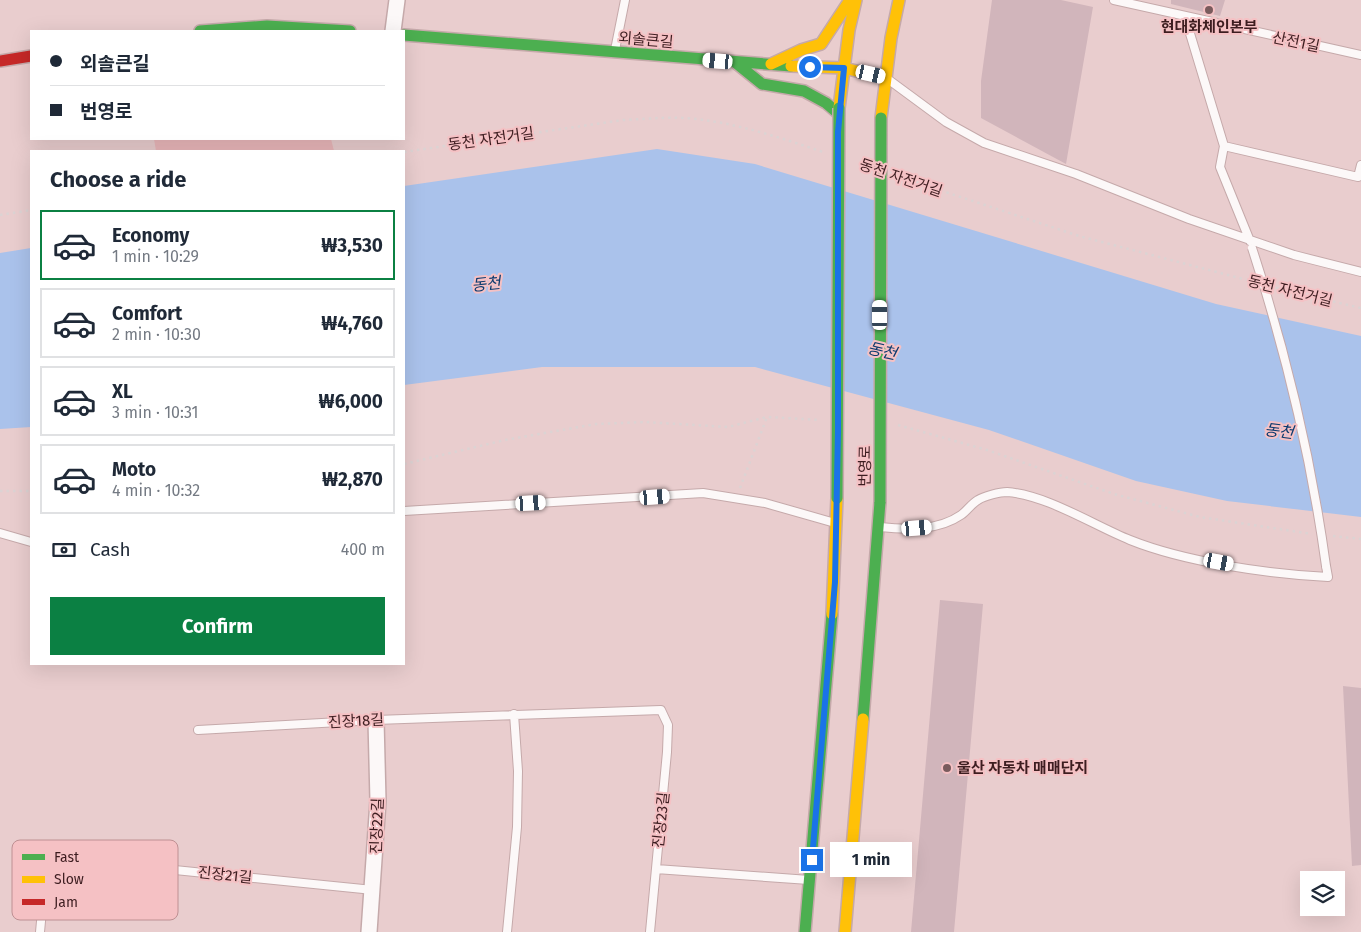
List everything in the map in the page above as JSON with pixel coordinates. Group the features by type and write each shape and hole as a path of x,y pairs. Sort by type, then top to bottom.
{"main road":[{"path":"767,65 801,50 821,44 850,0"},
{"name":"번영로","path":"805,932 835,582 837,524 839,111 844,68 856,0"},
{"name":"번영로","path":"845,932 880,502 881,118 885,78 900,0"},
{"path":"213,30 267,26 333,30"},
{"name":"외솔큰길","path":"405,35 767,65 844,68 885,78"},
{"path":"0,62 30,56"},
{"path":"736,62 762,84 804,91 839,111"}],"street":[{"path":"393,30 397,0"},
{"name":"진장22길","path":"369,932 378,801 376,720"}],"lane":[{"path":"615,52 625,0"},
{"name":"산전1길","path":"1114,0 1361,55"},
{"path":"878,527 902,530 931,527 960,516 978,500 1006,492 1048,502 1132,540 1184,556 1290,575 1328,577 1316,496 1289,371 1249,238 1220,167 1224,146 1185,17"},
{"path":"885,78 946,122 984,143 1076,174 1189,219 1294,255 1361,272"},
{"path":"1224,146 1358,176 1361,165"},
{"path":"405,511 704,493 765,503 837,524"},
{"path":"0,533 30,542"},
{"name":"진장18길","path":"198,730 514,714 661,710"},
{"name":"진장23길","path":"650,932 667,752 668,725 661,710"},
{"path":"507,932 517,827 518,771 514,714"},
{"path":"656,869 810,880"},
{"name":"진장21길","path":"178,870 373,890"}],"path":[{"name":"동천 자전거길","path":"405,152 623,120 660,118 694,119 726,123 828,153"},
{"name":"동천 자전거길","path":"892,175 1079,236 1257,283"},
{"path":"0,215 30,210"},
{"name":"동천 자전거길","path":"1266,286 1361,308"},
{"path":"739,490 767,417"},
{"path":"405,464 505,440 596,424 645,422 728,427 767,417 824,420"},
{"path":"892,424 988,450 1114,494 1200,518 1318,535"},
{"path":"0,491 30,492"},
{"path":"1326,536 1361,539"}],"shaded area":[{"path":"154,140 331,140 334,150 156,150"}],"water":[{"name":"동천","path":"657,149 755,164 1216,304 1361,336 1361,517 1227,501 1136,481 989,430 755,367 542,367 405,385 405,186"},
{"path":"30,248 30,427 0,429 0,253"}],"building":[{"path":"992,0 1061,0 1093,7 1066,164 981,118 981,81"},
{"name":"현대화체인본부","path":"1171,0 1225,0 1220,16 1171,4"},
{"name":"울산 자동차 매매단지","path":"940,600 983,604 954,932 911,932"},
{"path":"1343,686 1361,688 1361,865 1352,866"}],"traffic: fast":[{"path":"213,30 267,26 333,30"},
{"path":"405,35 791,66"},
{"path":"736,63 762,84 804,91 826,103 839,114"},
{"path":"837,498 839,108"},
{"path":"880,502 881,118"},
{"path":"863,719 880,502"},
{"path":"805,932 832,614"}],"traffic: slow":[{"path":"771,64 801,50 821,44 850,0"},
{"path":"839,108 849,30 856,0"},
{"path":"881,118 891,38 899,0"},
{"path":"791,66 844,68 885,78"},
{"path":"832,614 837,498"},
{"path":"845,932 863,719"}],"traffic: jam":[{"path":"0,61 30,56"}],"place":[{"name":"현대화체인본부","path":"1209,10"},
{"name":"울산 자동차 매매단지","path":"947,768"}],"route":[{"path":"810,67 844,68 838,132 838,431 835,582 812,860"}]}
